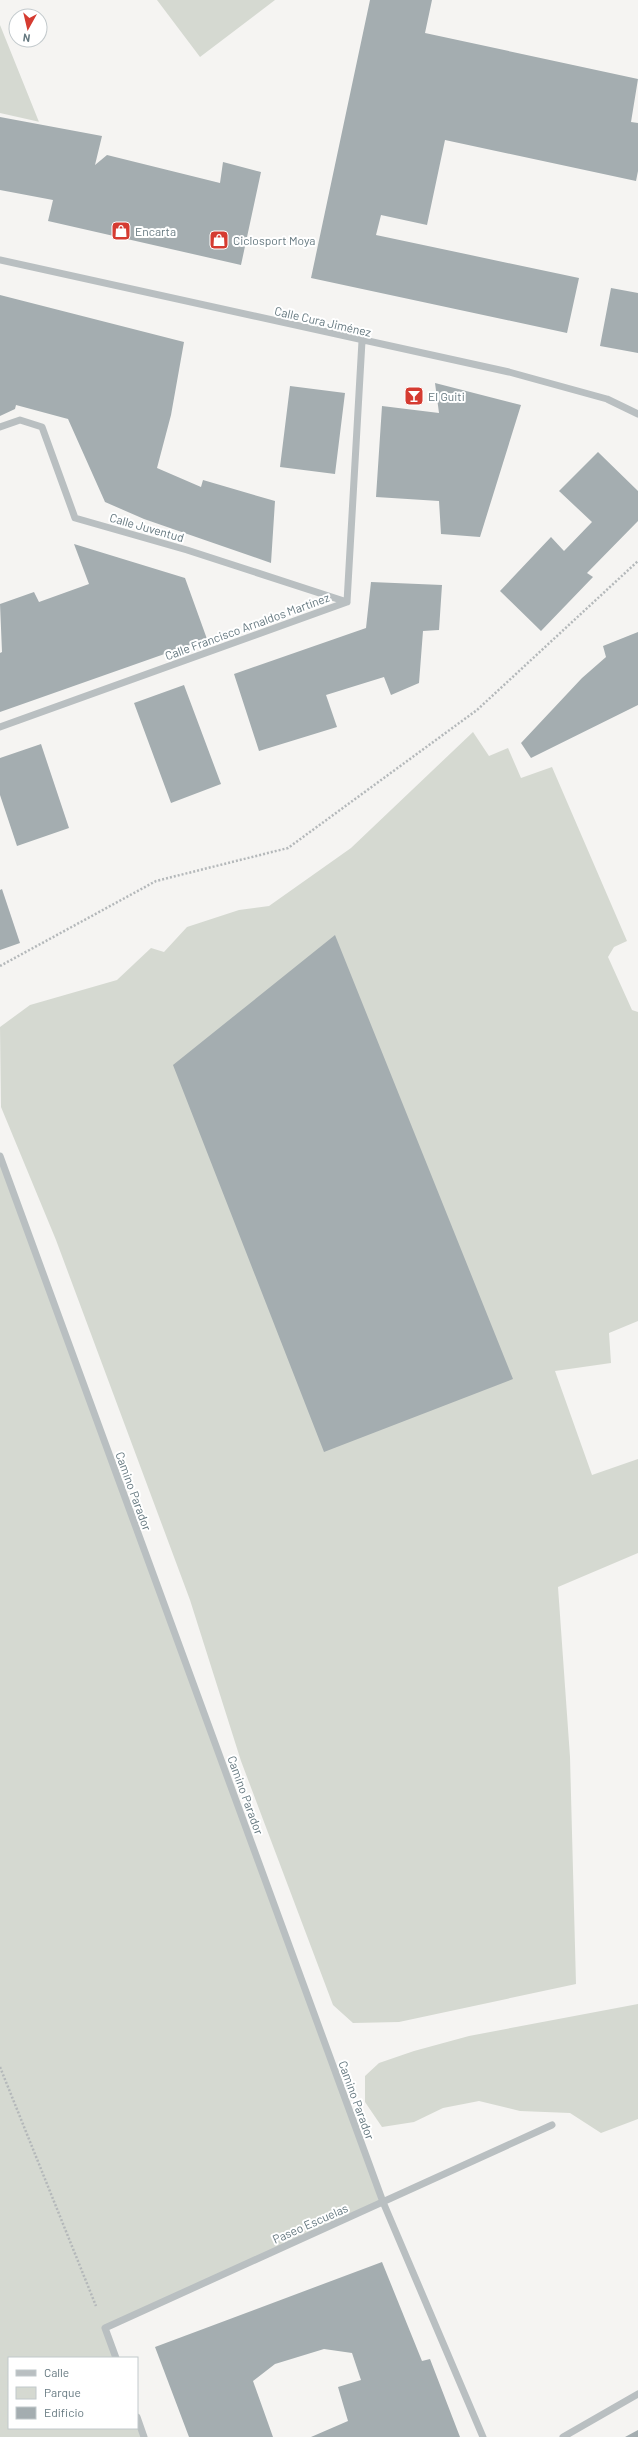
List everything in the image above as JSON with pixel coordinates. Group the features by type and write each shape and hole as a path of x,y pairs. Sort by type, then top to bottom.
{"street":[{"name":"Calle Cura Jiménez","path":"0,260 558,384 607,398 638,414"},
{"name":"Calle Francisco Arnaldos Martínez","path":"0,727 347,602 362,341"},
{"name":"Calle Juventud","path":"0,427 20,420 42,427 75,518 188,550 347,602"},
{"name":"Camino Parador","path":"0,1156 382,2202 483,2437"},
{"name":"Paseo Escuelas","path":"105,2328 552,2125"},
{"path":"105,2328 116,2357"},
{"path":"563,2437 638,2394"},
{"path":"138,2420 144,2437"}],"path":[{"path":"0,966 156,882 288,848 477,710 638,561"},
{"path":"0,2067 105,2328"}],"green space":[{"path":"157,0 275,0 200,57"},
{"path":"0,25 39,122 0,113"},
{"path":"473,732 489,756 508,748 521,778 552,767 627,941 614,947 608,957 632,1010 638,1012 638,1321 609,1333 611,1363 555,1371 592,1475 638,1459 638,1553 558,1587 570,1757 576,1984 399,2022 353,2023 333,2005 241,1761 190,1600 56,1240 1,1107 0,1027 30,1005 117,980 151,948 164,952 187,927 239,910 269,906 351,848"},
{"path":"0,1156 383,2202 105,2328 116,2357 8,2357 8,2429 138,2429 138,2420 144,2437 0,2437"},
{"path":"638,2004 638,2119 601,2133 570,2113 520,2111 479,2101 443,2108 414,2122 382,2127 365,2102 365,2076 379,2063 414,2051 469,2036"}],"building":[{"path":"370,0 432,0 425,33 638,79 631,122 638,123 638,171 636,181 445,140 427,225 381,215 376,235 579,278 567,333 311,278"},
{"path":"0,117 102,136 95,165 107,155 220,183 223,162 261,172 241,265 48,221 53,200 0,190"},
{"path":"611,288 638,293 638,353 600,346"},
{"path":"0,295 184,342 171,415 157,468 201,487 203,480 275,501 271,563 144,519 105,502 68,419 16,405 15,409 0,416"},
{"path":"435,383 521,405 480,537 441,534 439,501 376,497 382,406 439,413"},
{"path":"290,386 345,393 335,474 280,467"},
{"path":"598,452 638,491 638,521 587,573 593,577 541,631 500,591 551,537 564,551 592,522 559,491"},
{"path":"74,544 185,578 207,639 0,712 0,653 2,652 0,604 34,592 39,602 89,584"},
{"path":"371,582 442,585 439,630 423,631 419,683 391,695 384,677 326,695 337,727 259,751 234,674 366,628"},
{"path":"638,632 638,705 531,758 521,743 582,678 606,657 603,646"},
{"path":"184,685 221,784 171,803 134,703"},
{"path":"41,744 69,828 17,846 0,795 0,758"},
{"path":"2,889 20,943 0,950 0,890"},
{"path":"335,935 513,1379 324,1452 173,1065"},
{"path":"382,2262 422,2361 430,2359 460,2437 311,2437 348,2421 338,2387 361,2380 352,2353 324,2349 275,2364 253,2381 273,2437 189,2437 155,2347"},
{"path":"638,2430 638,2437 625,2437"}],"place":[{"name":"Encarta","path":"121,231"},
{"name":"Ciclosport Moya","path":"219,240"},
{"name":"El Guiti","path":"414,396"}]}
